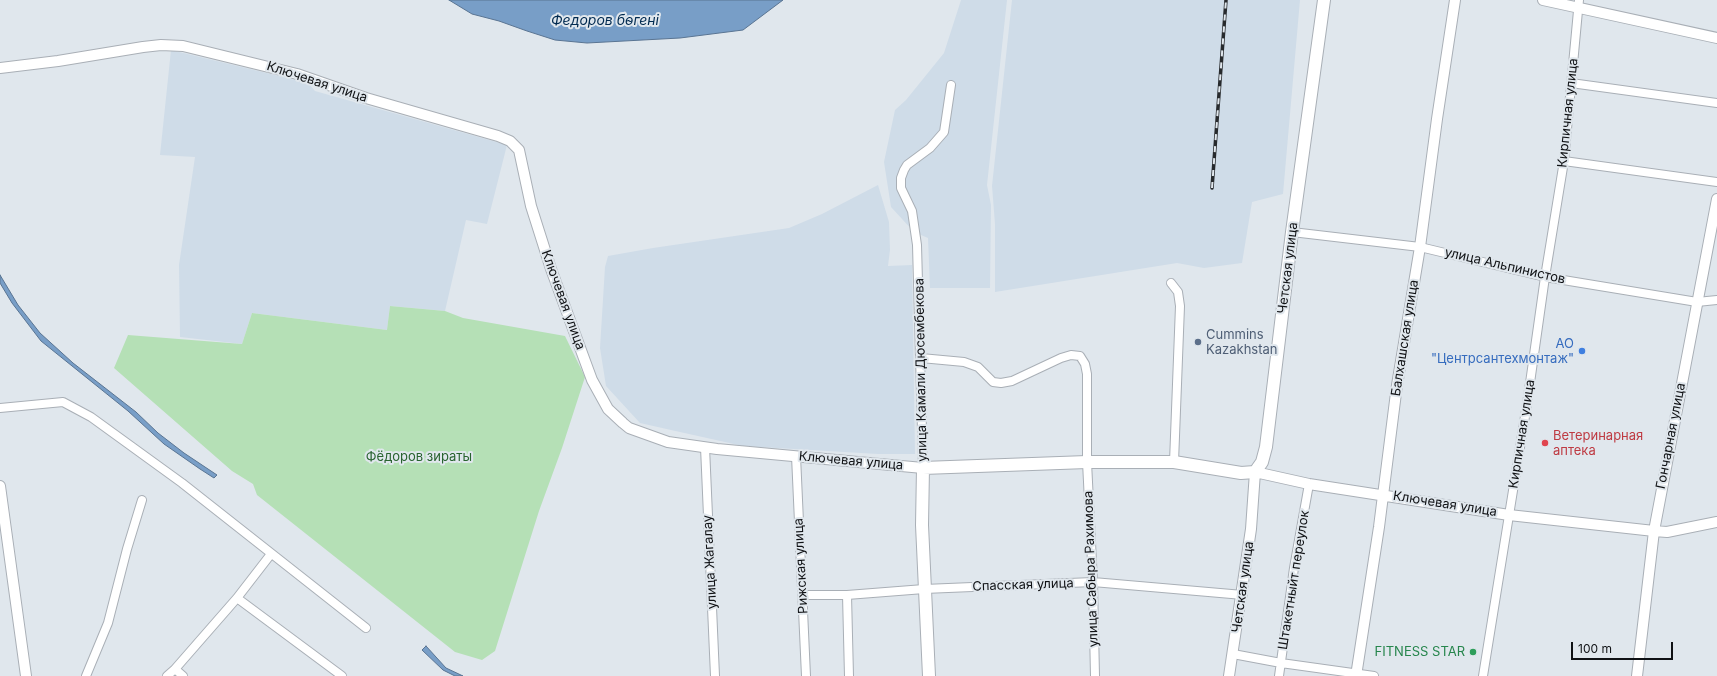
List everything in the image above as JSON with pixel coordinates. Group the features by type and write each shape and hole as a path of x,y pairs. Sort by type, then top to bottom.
{"main road":[{"name":"Четская улица","path":"1255,472 1262,462 1266,446 1292,232 1324,0"},
{"name":"Ключевая улица","path":"923,468 1087,462 1174,462 1241,473 1255,472"},
{"name":"улица Камали Дюсембекова","path":"923,468 922,525 928,676"}],"street":[{"name":"Балхашская улица","path":"1356,675 1400,367 1420,247 1455,0"},
{"path":"1543,0 1578,4 1717,38"},
{"name":"Кирпичная улица","path":"1483,676 1527,404 1545,277 1564,161 1578,4"},
{"name":"Ключевая улица","path":"0,68 58,61 143,47 161,45 183,46 297,74 366,98 510,141 519,150 531,206 551,269 592,380 608,409 629,428 668,442 705,447 923,468"},
{"path":"1571,83 1717,103"},
{"name":"улица Камали Дюсембекова","path":"923,468 917,245 912,211 901,188 901,178 907,165 930,148 944,132 951,85"},
{"path":"1564,161 1717,182"},
{"name":"Гончарная улица","path":"1637,676 1654,531 1717,199"},
{"name":"улица Альпинистов","path":"1292,232 1420,247 1545,277 1697,302 1717,300"},
{"path":"1171,283 1178,292 1180,306 1174,462"},
{"name":"улица Сабыра Рахимова","path":"921,358 964,362 978,367 993,382 1001,383 1012,381 1061,358 1080,356 1085,364 1087,374 1087,462 1093,582 1095,676"},
{"path":"0,408 63,402 91,417 182,483 366,628"},
{"name":"улица Жагалау","path":"705,447 715,676"},
{"name":"Рижская улица","path":"796,456 806,676"},
{"name":"Ключевая улица","path":"1255,472 1309,484 1382,494 1509,515 1654,531 1667,532 1717,522"},
{"name":"Четская улица","path":"1229,676 1251,529 1255,472"},
{"name":"Штакетныйт переулок","path":"1279,676 1294,568 1309,484"},
{"path":"0,486 26,676"},
{"path":"86,676 108,623 127,549 142,500"},
{"path":"167,676 175,669 238,598 271,554"},
{"name":"Спасская улица","path":"803,595 847,595 924,589 1093,582 1242,595"},
{"path":"847,595 849,676"},
{"path":"238,598 342,676"},
{"path":"1233,654 1356,675 1374,676"},
{"path":"175,669 183,676"}],"shaded area":[{"path":"961,0 1007,0 987,185 991,205 990,288 930,288 928,238 914,232 891,207 884,162 895,110 906,100 944,53"},
{"path":"1012,0 1300,0 1283,194 1252,202 1242,263 1204,268 1177,263 995,292 995,224 992,186"},
{"path":"171,50 308,83 315,91 507,145 487,224 466,220 445,311 390,306 387,330 252,313 242,344 180,337 179,265 195,157 160,155"},
{"path":"878,185 889,222 890,250 888,266 912,265 915,454 878,454 743,446 640,423 606,386 600,348 605,267 608,256 789,228 822,214"}],"green space":[{"name":"Фёдоров зираты","path":"390,306 445,311 463,318 565,336 585,377 562,448 539,511 495,651 482,660 455,652 257,495 253,484 232,471 114,368 128,335 242,344 252,313 387,330"}],"water":[{"name":"Федоров бөгені","path":"449,0 783,0 743,30 680,38 587,43 555,40 499,21 472,14"},
{"path":"0,275 18,305 40,333 73,363 136,412 158,433 184,453 217,475 214,478 164,444 128,411 41,341 12,303 0,283"},
{"path":"426,646 446,668 463,676 455,676 443,670 422,650"}],"railway":[{"path":"1212,188 1226,0"}],"place":[{"name":"Cummins Kazakhstan","path":"1198,342"},
{"name":"АО \"Центрсантехмонтаж\"","path":"1582,351"},
{"name":"Ветеринарная аптека","path":"1545,443"},
{"name":"FITNESS STAR","path":"1473,652"}]}
